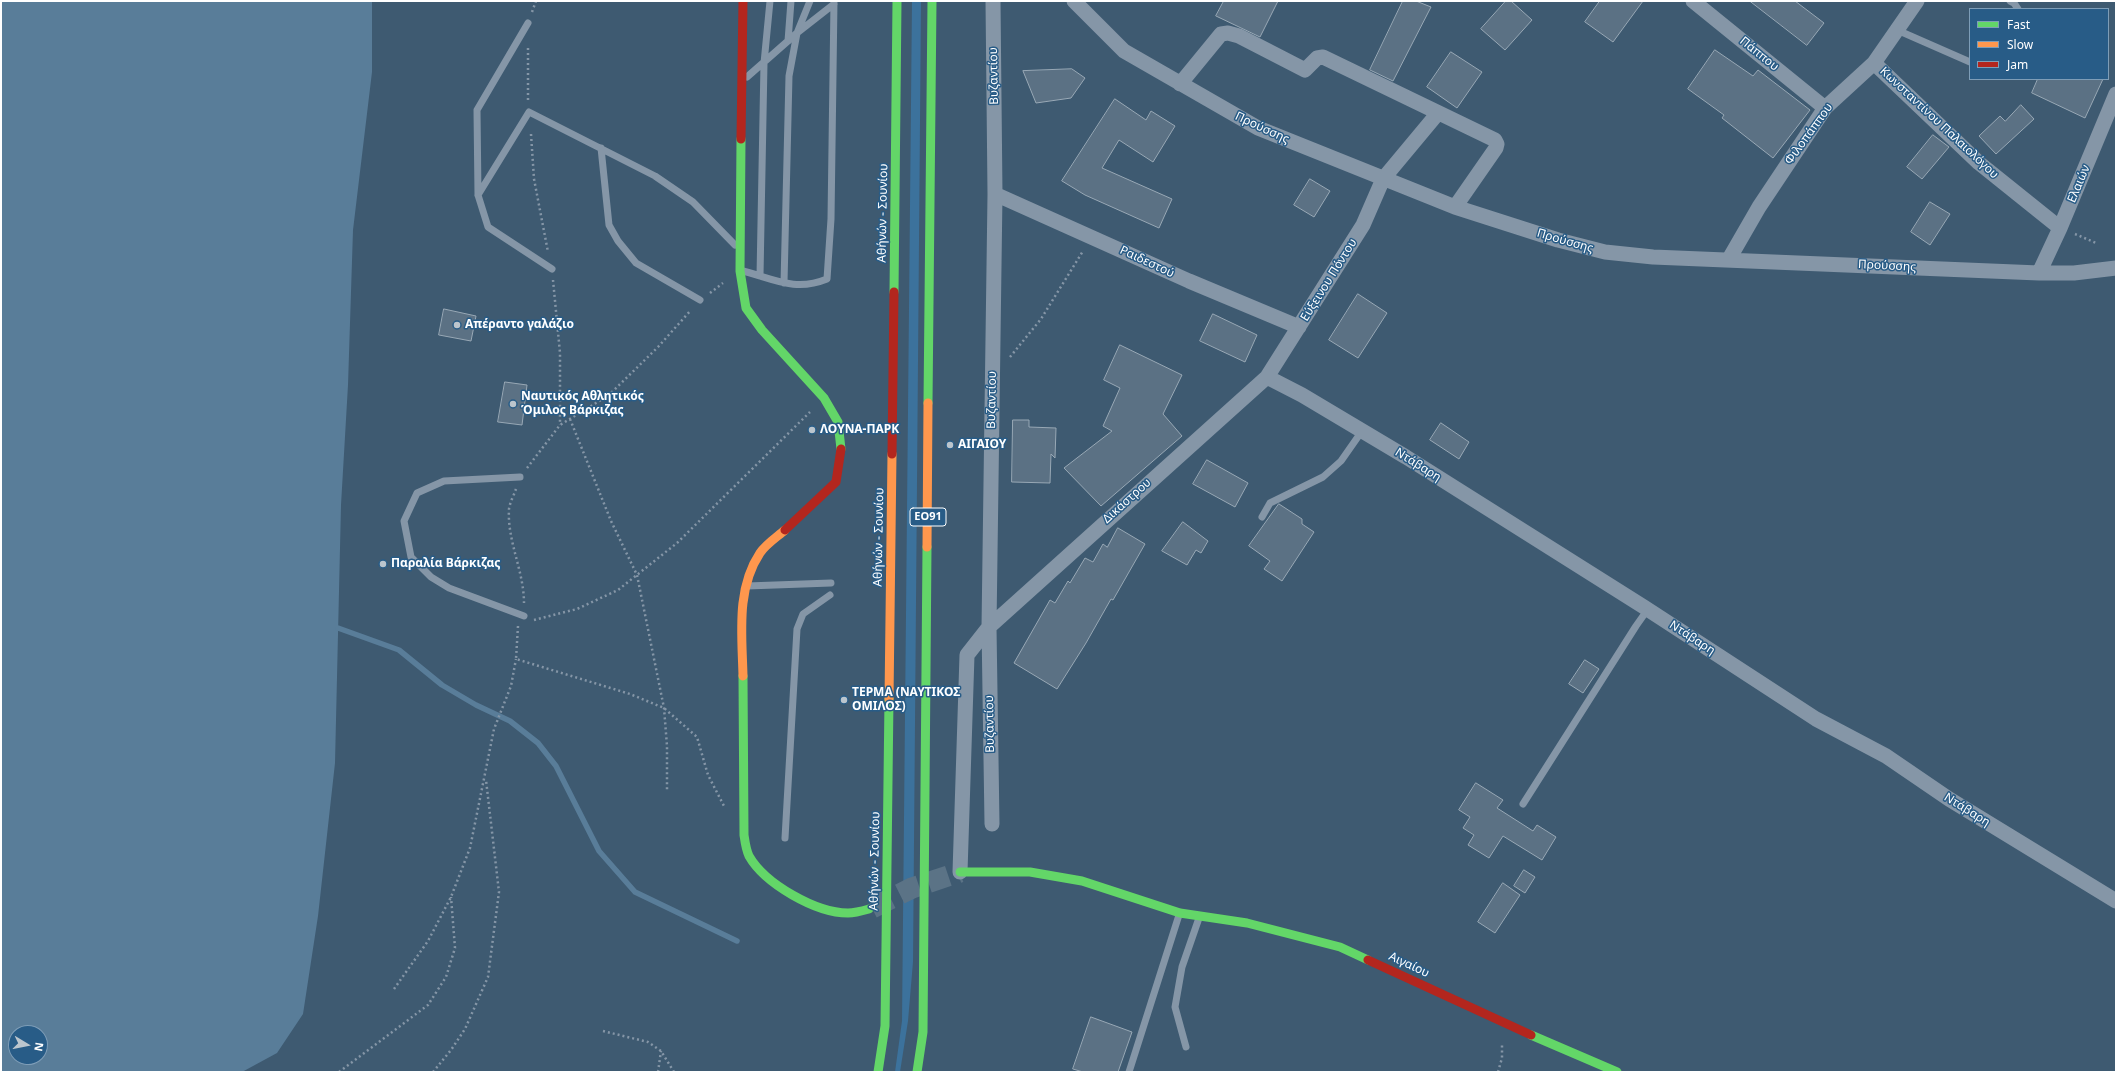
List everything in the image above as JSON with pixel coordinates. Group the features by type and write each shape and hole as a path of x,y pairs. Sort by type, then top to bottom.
{"main road":[{"path":"743,1 740,271 746,308 762,330 814,385 824,398 838,422 842,454 836,482 761,552 747,577 742,606 744,835 748,855 762,874 793,895 825,909 847,914 869,909"},
{"name":"Αθήνών - Σουνίου","path":"878,1072 885,1026 897,1"},
{"name":"ΕΟ91","path":"917,1072 923,1032 932,1"},
{"name":"Αιγαίου","path":"960,872 1030,872 1082,881 1180,913 1247,923 1340,947 1504,1023 1617,1072"}],"street":[{"name":"Βυζαντίου","path":"992,824 989,627 995,194 993,1"},
{"name":"Προύσσης","path":"1074,1 1124,51 1258,128 1455,207 1558,240 1605,252 1653,257 2039,273 2074,273 2116,268"},
{"name":"Πάππου","path":"1693,1 1825,108"},
{"name":"Φιλοπάππου","path":"1729,259 1759,207 1825,108 1874,63 1917,1"},
{"path":"1180,84 1221,34 1228,33 1239,36 1305,70 1317,58 1323,57 1495,140 1497,144 1455,207"},
{"name":"Κωνσταντίνου Παλαιολόγου","path":"1874,63 1979,163 2060,228"},
{"name":"Ελαιών","path":"2039,273 2060,228 2116,94"},
{"name":"Εύξεινου Πόντου","path":"1267,377 1363,225 1383,178 1438,113"},
{"name":"Ραιδεστού","path":"995,194 1189,281 1299,328"},
{"name":"Ντάβαρη","path":"1267,377 1302,395 1362,431 1648,609 1816,719 1886,756 1949,799 2116,901"},
{"name":"Δικάστρου","path":"960,872 967,655 989,627 1267,377"}],"lane":[{"path":"760,276 764,63 770,1"},
{"path":"788,41 791,1"},
{"path":"784,283 789,76 797,33 810,1"},
{"path":"742,81 834,2"},
{"path":"740,271 798,286 812,285 827,279 831,219 834,2"},
{"path":"528,23 477,110 478,195 488,227 552,269"},
{"path":"1897,30 1969,62"},
{"path":"478,195 529,112 655,176 693,202 740,250"},
{"path":"601,148 609,225 618,241 636,264 700,300"},
{"path":"1262,517 1270,503 1323,477 1341,461 1362,431"},
{"path":"520,477 444,481 417,493 404,521 411,557 431,577 449,588 524,616"},
{"path":"745,586 831,583"},
{"path":"785,838 796,629 803,614 830,596"},
{"path":"1523,804 1648,609"},
{"path":"1129,1072 1180,913"},
{"path":"1186,1047 1175,1006 1182,967 1200,916"}],"path":[{"path":"536,1 528,23 527,87 534,179 552,269 560,353 560,425"},
{"path":"2060,228 2096,243"},
{"path":"993,377 1041,319 1091,237"},
{"path":"394,989 428,941 451,897 470,848 494,729 511,686 516,659 518,625 524,616 524,586 512,540 509,508 520,477 560,425 609,395 658,347 700,300 740,271"},
{"path":"533,621 577,609 618,590 677,543 824,398"},
{"path":"570,419 611,521 637,575 651,654 664,708 668,746 667,792"},
{"path":"516,659 630,694 664,708 697,737 708,775 726,813"},
{"path":"433,1072 451,1050 468,1022 488,977 499,892 485,777"},
{"path":"339,1072 428,1005 446,977 455,948 451,897"},
{"path":"1498,1072 1502,1058 1504,1023"},
{"path":"603,1031 648,1042 661,1051 674,1072"},
{"path":"658,1072 661,1051"}],"shaded area":[{"path":"1,1 372,1 372,72 353,230 348,385 341,505 335,763 318,916 303,1014 277,1053 242,1072 1,1072"},
{"path":"912,1 921,1 913,962 908,1021 900,1072 895,1072 902,1021"}],"building":[{"path":"1224,1 1278,1 1260,37 1216,16"},
{"path":"1403,1 1416,1 1431,7 1393,81 1370,70"},
{"path":"1506,1 1511,1 1532,20 1505,50 1481,29"},
{"path":"1600,1 1643,1 1613,42 1585,22"},
{"path":"1750,1 1795,1 1824,23 1807,45"},
{"path":"1715,50 1753,76 1758,70 1810,110 1773,158 1722,118 1724,115 1688,89"},
{"path":"1451,52 1482,72 1457,108 1427,87"},
{"path":"1072,69 1085,78 1071,98 1036,103 1023,71"},
{"path":"2038,80 2103,80 2085,118 2032,93"},
{"path":"1115,99 1146,120 1151,111 1175,126 1153,162 1119,140 1102,168 1172,199 1159,228 1085,195 1062,181"},
{"path":"2021,105 2034,119 1996,154 1979,136 2000,116 2005,121"},
{"path":"1933,135 1949,147 1922,179 1907,167"},
{"path":"1310,179 1330,191 1314,217 1294,205"},
{"path":"1930,202 1950,214 1930,245 1911,232"},
{"path":"1358,294 1387,313 1358,358 1329,340"},
{"name":"Απέραντο γαλάζιο","path":"444,309 476,316 471,341 439,335"},
{"path":"1213,314 1257,335 1245,362 1200,341"},
{"path":"1120,345 1182,375 1163,414 1182,436 1101,506 1064,468 1112,431 1103,426 1120,388 1104,380"},
{"name":"Ναυτικός Αθλητικός Όμιλος Βάρκιζας","path":"505,382 527,385 522,425 498,422"},
{"path":"1013,420 1029,420 1029,427 1056,428 1055,458 1051,454 1050,483 1012,482"},
{"path":"1441,423 1469,442 1459,459 1430,440"},
{"path":"1207,460 1248,483 1235,507 1193,484"},
{"path":"1279,504 1302,519 1302,524 1314,532 1282,581 1264,569 1270,561 1249,546"},
{"path":"1183,522 1208,541 1201,553 1196,550 1187,565 1162,551"},
{"path":"1118,528 1145,544 1113,600 1111,599 1086,643 1057,689 1014,663 1050,600 1055,603 1068,581 1070,583 1085,558 1093,562 1103,544 1107,547"},
{"path":"1585,660 1599,669 1583,693 1569,684"},
{"path":"1476,783 1503,800 1497,808 1533,831 1537,825 1556,837 1542,860 1503,836 1489,858 1468,845 1474,835 1463,828 1470,817 1459,810"},
{"path":"1524,870 1535,877 1525,893 1514,886"},
{"path":"1503,883 1520,895 1495,933 1478,922"},
{"path":"1091,1017 1132,1032 1118,1072 1083,1072 1073,1069"}],"waterway":[{"path":"338,628 399,650 442,685 476,705 510,721 538,743 556,766 599,851 635,892 737,941"}],"tunnel":[{"path":"872,908 912,888 960,872"}],"traffic: fast":[{"path":"894,292 897,1"},
{"path":"928,403 932,1"},
{"path":"741,139 740,271 746,308 762,330 824,398 838,422 841,449"},
{"path":"917,1072 923,1032 927,547"},
{"path":"743,676 744,835 746,849 749,856 767,877 792,895 807,902 835,912 851,913 869,909"},
{"path":"878,1072 885,1026 889,699"},
{"path":"960,872 1030,872 1082,881 1180,913 1247,923 1340,947 1368,960"},
{"path":"1531,1035 1617,1072"}],"traffic: slow":[{"path":"927,547 928,403"},
{"path":"889,699 892,454"},
{"path":"743,676 742,612 747,582 752,567 762,550 785,530"}],"traffic: jam":[{"path":"741,139 743,1"},
{"path":"892,454 894,292"},
{"path":"785,530 836,482 841,449"},
{"path":"1368,960 1531,1035"}],"place":[{"name":"Απέραντο γαλάζιο","path":"457,325"},
{"name":"Ναυτικός Αθλητικός Όμιλος Βάρκιζας","path":"513,404"},
{"name":"ΛΟΥΝΑ-ΠΑΡΚ","path":"812,430"},
{"name":"ΑΙΓΑΙΟΥ","path":"950,445"},
{"name":"Παραλία Βάρκιζας","path":"383,564"},
{"name":"ΤΕΡΜΑ (ΝΑΥΤΙΚΟΣ ΟΜΙΛΟΣ)","path":"844,700"}]}
